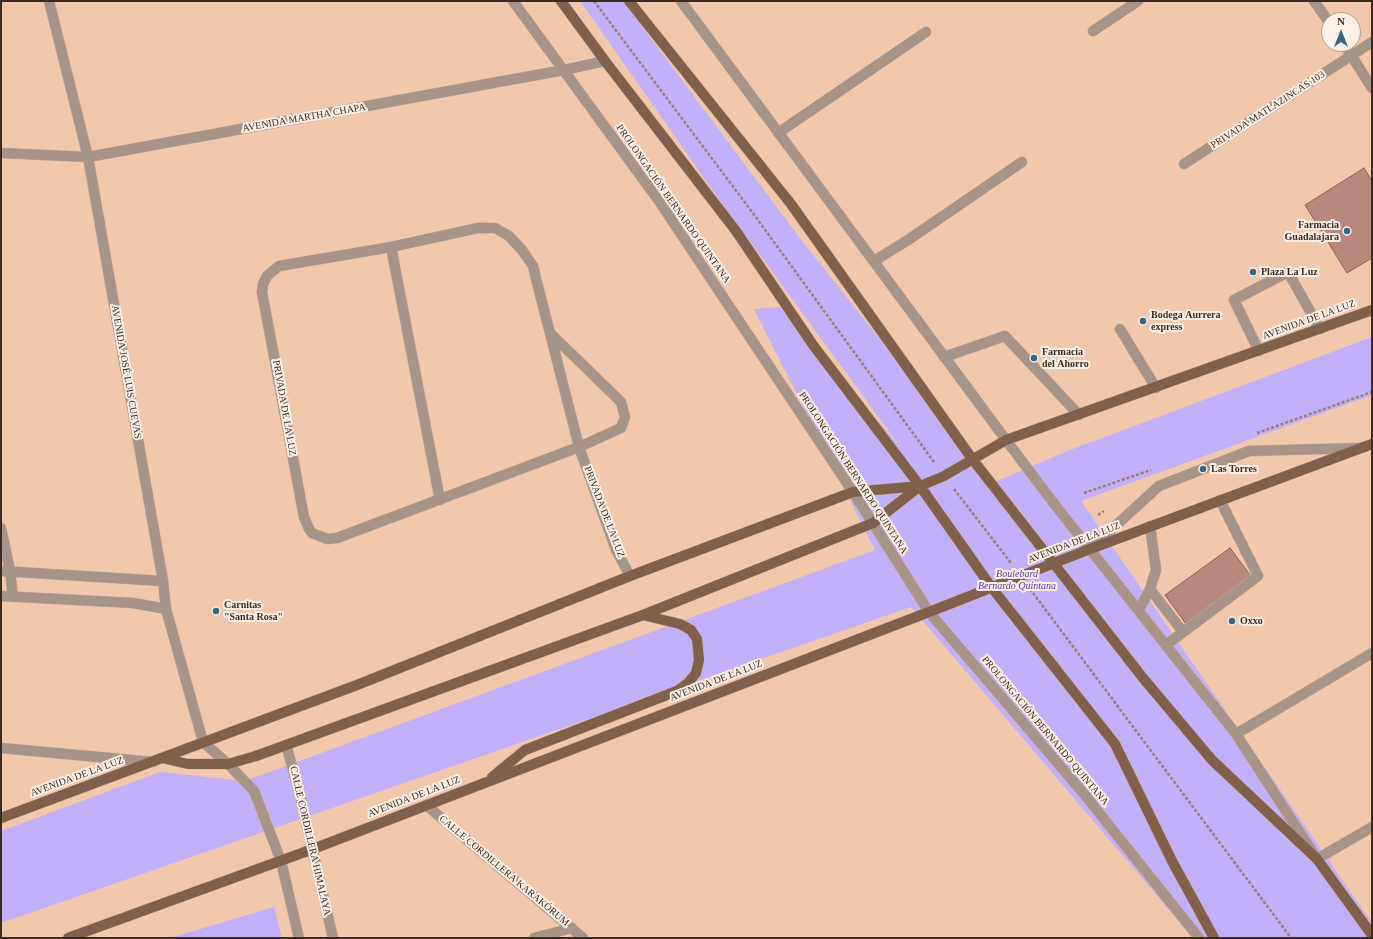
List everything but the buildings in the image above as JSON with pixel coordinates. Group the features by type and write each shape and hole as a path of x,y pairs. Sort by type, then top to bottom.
{"main road":[{"path":"562,1 605,61 736,231 813,344 920,486 992,588 1115,744 1172,861 1214,938"},
{"path":"629,1 791,204 973,460 1143,678 1212,760 1317,859 1372,935"},
{"name":"AVENIDA DE LA LUZ","path":"158,760 188,764 228,764 256,756 643,615 873,523 920,486 944,476 1006,440 1156,388 1372,310"},
{"name":"AVENIDA DE LA LUZ","path":"68,938 81,936 281,861 992,588 1053,563 1372,444"},
{"name":"AVENIDA DE LA LUZ","path":"1,818 357,685 630,576 853,492 920,486"},
{"path":"484,783 525,750 677,691 688,683 696,673 699,660 697,639 691,630 680,624 643,615"}],"street":[{"name":"AVENIDA JOSÉ LUIS CUEVAS","path":"48,1 88,157 163,581 166,609 203,742"},
{"name":"PROLONGACIÓN BERNARDO QUINTANA","path":"513,1 659,201 853,492 929,612 1084,794 1199,938"},
{"path":"681,1 1006,440 1236,734 1317,859 1372,827"},
{"path":"1093,31 1138,1"},
{"path":"1314,1 1322,12"},
{"path":"778,133 926,32"},
{"name":"PRIVADA MATLAZINCAS 103","path":"1184,164 1372,42"},
{"path":"1349,52 1372,88"},
{"name":"AVENIDA MARTHA CHAPA","path":"1,153 88,157 564,70 605,61"},
{"path":"874,261 908,240 1022,162"},
{"name":"PRIVADA DE LA LUZ","path":"550,333 621,402 625,417 621,428 579,447 337,538 327,539 312,533 304,517 262,292 263,284 267,276 279,266 391,247 478,228 495,228 509,236 522,250 533,266 550,333 579,447 616,550 630,576"},
{"path":"391,247 440,500"},
{"path":"1260,351 1234,300 1288,272 1320,329"},
{"path":"1120,329 1156,388"},
{"path":"944,357 1005,336 1079,415"},
{"path":"1090,549 1159,486 1249,451 1360,448"},
{"path":"1166,645 1258,576 1220,500"},
{"path":"1138,610 1150,589 1156,570 1150,526"},
{"path":"1,528 5,571 13,597"},
{"path":"5,571 163,581"},
{"path":"1150,589 1183,632"},
{"path":"1,596 133,603 166,609"},
{"path":"1236,734 1372,654"},
{"path":"203,742 228,764 254,791 281,861 299,938"},
{"name":"CALLE CORDILLERA HIMALAYA","path":"286,745 298,787 333,938"},
{"path":"1,748 158,760"},
{"name":"CALLE CORDILLERA KARAKÓRUM","path":"426,805 582,938"},
{"path":"534,938 572,928"}],"green space":[{"name":"Boulebard Bernardo Quintana","path":"580,1 623,1 799,237 882,342 990,484 1070,450 1372,337 1372,395 1081,501 1372,923 1372,938 1193,938 911,607 1,923 1,831 160,772 245,781 875,550 754,309 780,307 902,449 716,195"},
{"path":"274,907 282,938 170,938"}],"place":[{"name":"Farmacia Guadalajara","path":"1347,231"},
{"name":"Plaza La Luz","path":"1253,272"},
{"name":"Bodega Aurrera express","path":"1143,321"},
{"name":"Farmacia del Ahorro","path":"1034,358"},
{"name":"Las Torres","path":"1203,469"},
{"name":"Carnitas \"Santa Rosa\"","path":"216,611"},
{"name":"Oxxo","path":"1232,621"}]}
